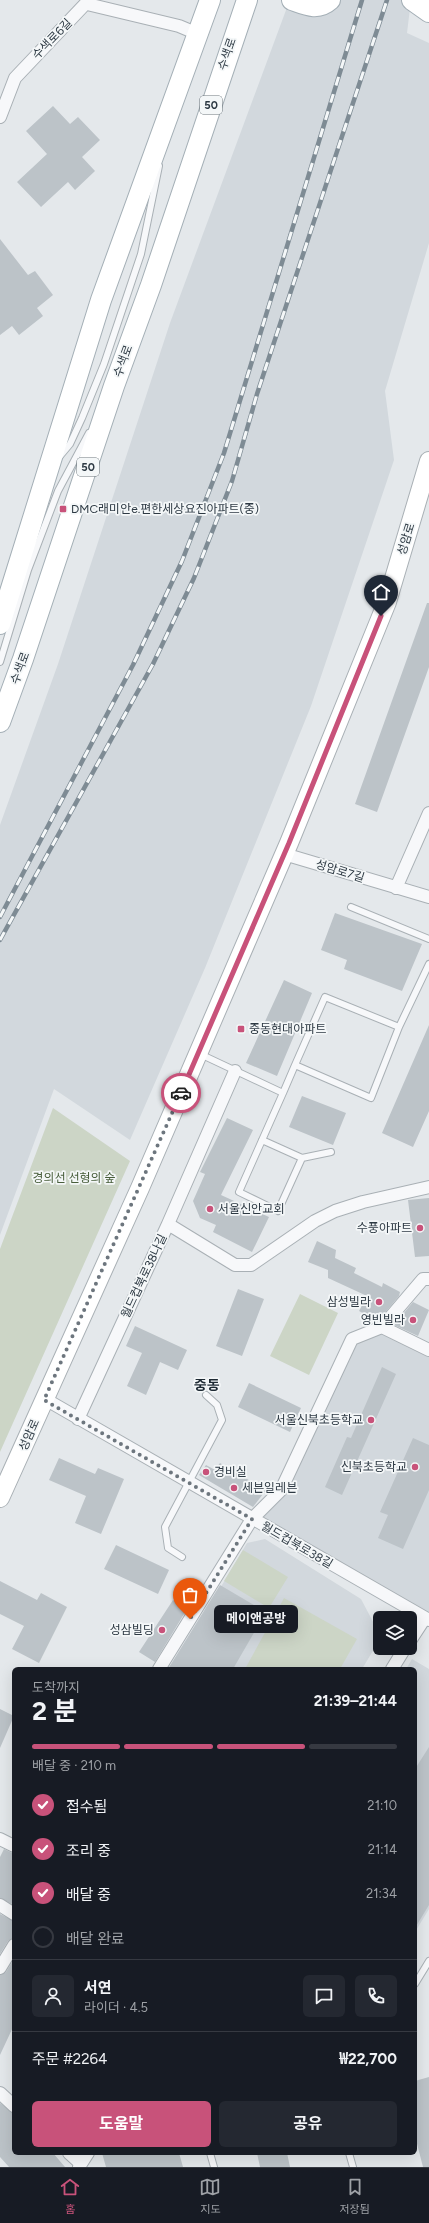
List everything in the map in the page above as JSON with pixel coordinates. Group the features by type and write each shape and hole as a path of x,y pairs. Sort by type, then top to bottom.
{"main road":[{"path":"0,624 101,300 170,115 210,0"},
{"name":"수색로","path":"0,722 23,659 114,386 151,285 246,0"},
{"path":"292,0 309,6 319,7 330,0"},
{"path":"412,0 429,12"},
{"name":"성암로","path":"0,1498 198,1054 284,854 387,602 429,461"}],"street":[{"path":"88,2 179,26 198,34"},
{"name":"수색로6길","path":"0,118 15,78 88,2"},
{"path":"396,888 429,813"},
{"name":"성암로7길","path":"284,854 429,897"},
{"path":"168,1224 235,1071"},
{"name":"월드컵북로38나길","path":"78,1419 168,1224 235,1265 251,1265 315,1221 335,1211 363,1202 429,1187"},
{"path":"160,1667 252,1519 281,1490 352,1339 382,1327 423,1279 429,1279"},
{"path":"382,1327 429,1350"},
{"name":"월드컵북로38길","path":"44,1400 427,1619 417,1632"},
{"path":"393,1667 401,1655"},
{"path":"0,1839 12,1845"},
{"path":"0,1905 12,1913"},
{"path":"0,1968 12,1948"},
{"path":"0,2094 12,2104"},
{"path":"71,2155 80,2165 87,2155"}],"lane":[{"path":"162,154 170,115"},
{"path":"45,476 70,444 104,364 141,254 160,161"},
{"path":"0,662 28,570 58,492 114,386"},
{"path":"350,907 429,939"},
{"path":"295,1065 371,1098 399,1027 429,964"},
{"path":"302,1158 278,1211 239,1192 325,997 399,1027"},
{"path":"198,1054 283,1093"},
{"path":"262,1140 302,1158 331,1152"},
{"path":"182,1556 168,1548 165,1527 222,1420 217,1405 206,1395"},
{"path":"417,1981 429,1961"},
{"path":"211,2155 214,2167"},
{"path":"350,2155 353,2167"}],"shaded area":[{"path":"303,0 411,0 407,33 429,43 429,243 385,391 394,460 311,706 205,968 130,1140 54,1089 0,1235 0,825 58,664 170,323 289,2"},
{"name":"서울신북초등학교","path":"382,1327 429,1350 429,1620 417,1613 417,1611 413,1611 252,1519 281,1490 352,1339"},
{"path":"265,1539 361,1599 373,1622 373,1651 363,1667 173,1667 247,1543"},
{"path":"412,1659 429,1669 429,1909 417,1929 417,1667 407,1667"}],"green space":[{"name":"경의선 선형의 숲","path":"53,1108 130,1161 0,1452 0,1249"},
{"path":"300,1294 338,1313 309,1375 270,1356"},
{"path":"243,1550 288,1577 269,1608 224,1581"},
{"path":"284,1598 357,1639 341,1667 246,1667"}],"building":[{"path":"53,106 70,124 78,117 100,140 82,157 95,171 75,190 68,182 41,207 17,182 47,154 26,131"},
{"path":"0,239 28,275 35,271 53,295 37,308 43,316 19,335 12,326 0,335"},
{"path":"427,603 429,603 429,667 377,812 355,804"},
{"path":"335,913 422,944 402,991 344,969 347,960 321,950"},
{"path":"284,980 312,993 277,1076 246,1063"},
{"path":"429,1025 429,1111 413,1147 382,1133"},
{"path":"302,1096 346,1113 333,1145 289,1127"},
{"path":"227,1118 253,1130 221,1195 269,1217 252,1252 213,1232 216,1225 200,1218 193,1201 205,1174 200,1172"},
{"name":"수풍아파트","path":"429,1198 429,1256 415,1257 408,1200"},
{"path":"317,1241 336,1250 335,1258 356,1268 354,1273 382,1287 383,1283 400,1292 399,1296 378,1321 359,1311 367,1296 328,1278 328,1270 308,1262"},
{"path":"238,1289 264,1299 242,1356 216,1346"},
{"name":"영빈빌라","path":"413,1302 429,1310 418,1336 394,1325"},
{"path":"135,1326 187,1350 178,1370 160,1362 146,1395 127,1386 142,1353 126,1346"},
{"path":"382,1367 396,1374 342,1495 325,1487 347,1437 351,1438"},
{"path":"249,1383 301,1408 290,1432 238,1407"},
{"path":"413,1438 429,1445 429,1490 403,1549 378,1538 388,1515 380,1512"},
{"path":"59,1458 95,1474 98,1468 124,1479 101,1534 75,1523 86,1496 49,1480"},
{"path":"220,1463 266,1490 253,1507 199,1475 206,1465 215,1470"},
{"path":"116,1545 169,1570 158,1594 104,1569"},
{"path":"0,1581 37,1600 41,1593 67,1607 39,1663 12,1649 24,1626 0,1614"},
{"path":"220,1585 266,1612 234,1667 169,1667"},
{"name":"성삼빌딩","path":"173,1600 187,1609 155,1662 139,1652"},
{"path":"0,1709 12,1715 12,1721 0,1748"},
{"path":"429,1747 429,1905 417,1925 417,1766"},
{"path":"4,1849 12,1853 12,1904 0,1898 0,1857"},
{"path":"0,1914 12,1920 12,1939 8,1941 0,1954"},
{"path":"12,1962 12,2029 0,2055 0,1975 6,1972"},
{"path":"429,2077 429,2167 423,2167 417,2144 417,2080"},
{"path":"0,2103 12,2112 12,2155 55,2155 65,2167 9,2167 0,2157"},
{"path":"103,2155 180,2155 183,2167 106,2167"},
{"path":"257,2155 287,2155 290,2167 260,2167"}],"railway":[{"path":"0,917 133,665 182,561 224,453 362,0"},
{"path":"0,940 153,664 194,578 232,481 257,394 387,0"}],"way so far":[{"path":"181,1093 44,1400 252,1519 190,1619"}],"place":[{"name":"DMC래미안e.편한세상요진아파트(중)","path":"63,509"},
{"name":"중동현대아파트","path":"241,1029"},
{"name":"서울신안교회","path":"210,1209"},
{"name":"수풍아파트","path":"420,1228"},
{"name":"삼성빌라","path":"379,1302"},
{"name":"영빈빌라","path":"413,1320"},
{"name":"서울신북초등학교","path":"371,1420"},
{"name":"신북초등학교","path":"415,1467"},
{"name":"경비실","path":"206,1472"},
{"name":"세븐일레븐","path":"234,1488"},
{"name":"메이앤공방","path":"190,1619"},
{"name":"성삼빌딩","path":"162,1630"}],"district":[{"name":"중동","path":"207,1385"}],"route":[{"path":"181,1093 289,843 381,616"}]}
